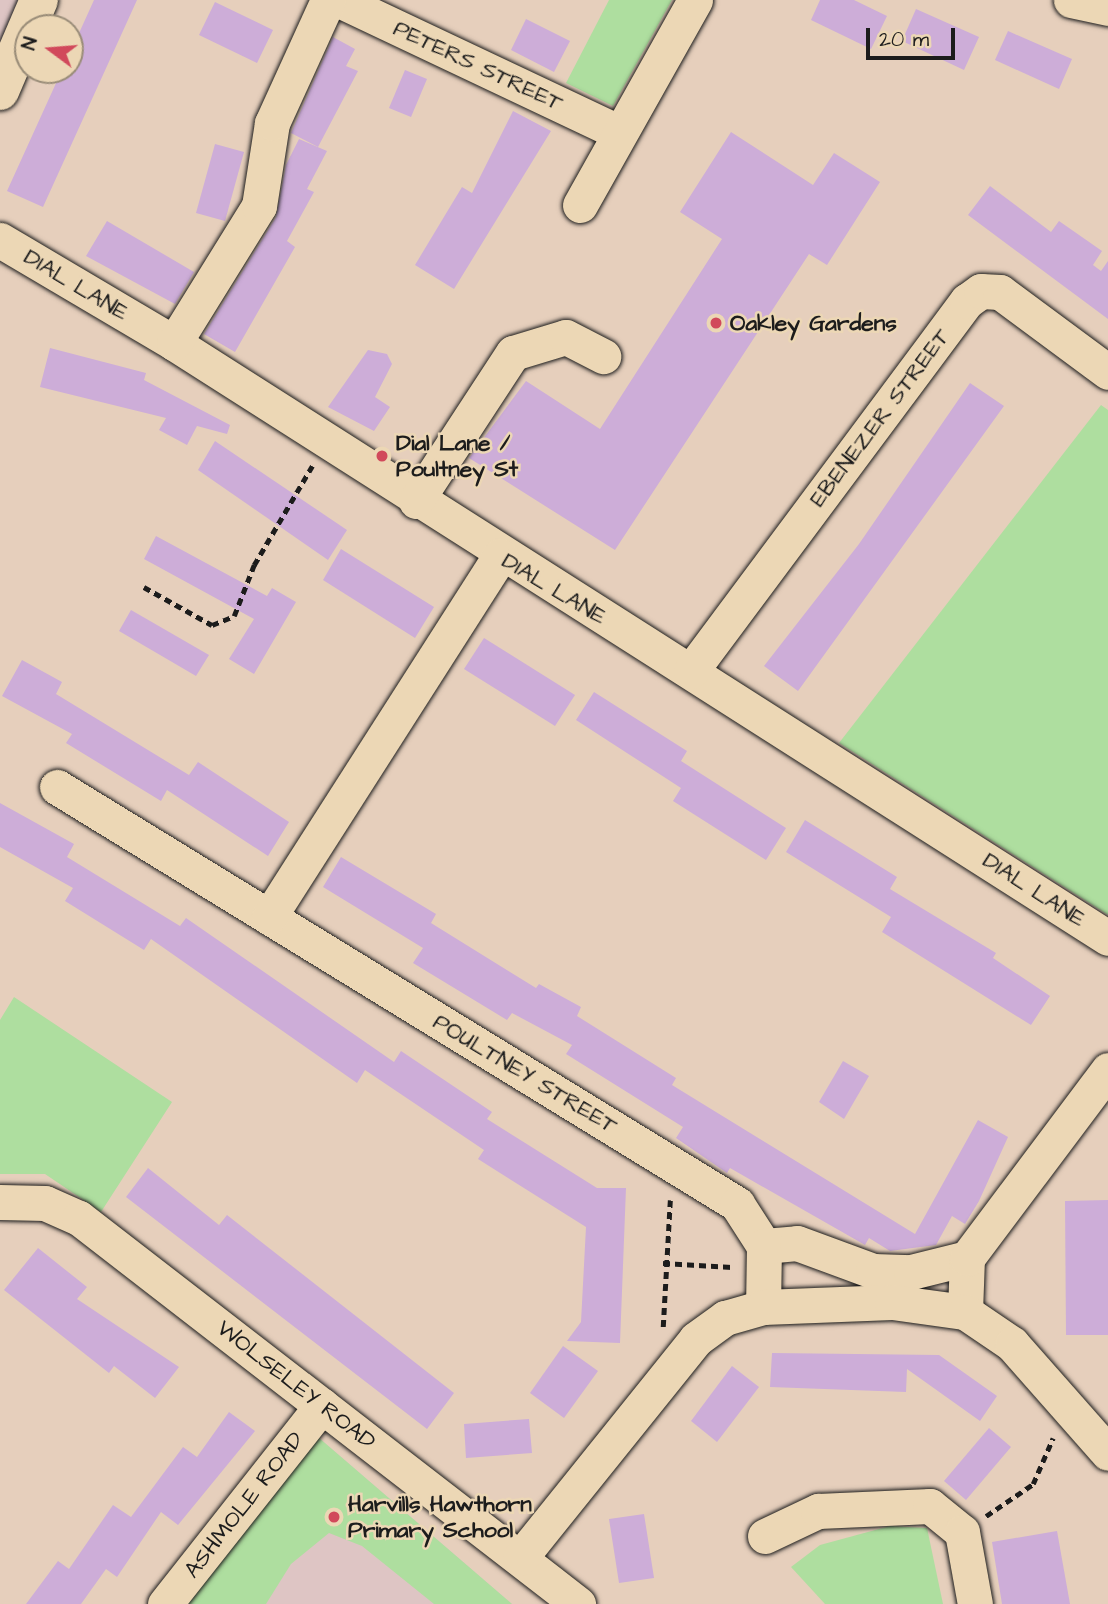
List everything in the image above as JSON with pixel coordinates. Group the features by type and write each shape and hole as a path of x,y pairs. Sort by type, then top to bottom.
{"street":[{"path":"0,91 39,0"},
{"path":"174,343 259,206 272,123 328,0"},
{"name":"PETERS STREET","path":"339,0 618,132"},
{"path":"580,205 618,132 695,0"},
{"path":"1071,0 1108,8"},
{"name":"DIAL LANE","path":"0,240 174,343 500,556 691,671 1108,938"},
{"name":"EBENEZER STREET","path":"691,671 967,301 981,291 1000,292 1108,372"},
{"path":"416,501 513,353 566,337 603,356"},
{"path":"269,917 500,556"},
{"name":"POULTNEY STREET","path":"57,787 737,1204 764,1258"},
{"path":"965,1312 967,1258 1108,1070"},
{"name":"WOLSELEY ROAD","path":"0,1202 45,1203 79,1218 578,1604"},
{"path":"763,1307 764,1258 797,1243 873,1271 912,1272 967,1258"},
{"path":"520,1558 664,1374 724,1318 763,1307 879,1301 965,1312 1012,1344 1068,1404 1108,1453"},
{"name":"ASHMOLE ROAD","path":"165,1604 322,1405"},
{"path":"765,1536 818,1511 930,1506 962,1532 975,1604"}],"path":[{"path":"144,587 212,625 234,616 254,565 326,442"},
{"path":"664,1374 663,1263 674,1165"},
{"path":"663,1263 764,1258"},
{"path":"962,1532 1033,1484 1068,1404"}],"shaded area":[{"path":"0,0 39,0 33,14 14,14 14,58 0,91"},
{"name":"Harvills Hawthorn Primary School","path":"318,1437 512,1604 188,1604"}],"green space":[{"path":"609,0 672,0 613,106 566,83"},
{"path":"1101,405 1108,410 1108,915 839,743"},
{"path":"14,997 172,1102 101,1212 45,1174 0,1174 0,1020"},
{"name":"Harvills Hawthorn Primary School","path":"318,1437 512,1604 434,1604 362,1546 329,1533 291,1564 266,1604 188,1604"},
{"path":"890,1526 927,1528 943,1604 825,1604 791,1567 820,1545"}],"building":[{"path":"94,0 137,0 43,207 7,191 56,84 84,84 84,22"},
{"path":"820,0 854,0 887,16 871,49 811,20"},
{"path":"215,2 273,30 257,63 199,35"},
{"path":"916,9 979,37 964,70 902,41"},
{"path":"526,19 570,41 554,72 511,50"},
{"path":"1008,31 1072,59 1059,89 995,60"},
{"path":"333,37 355,49 346,66 358,71 318,147 291,133"},
{"path":"405,70 427,79 411,117 389,108"},
{"path":"513,111 551,131 454,289 415,265 462,187 472,193"},
{"name":"Oakley Gardens","path":"731,132 813,185 834,153 880,182 827,265 809,254 615,550 469,458 526,381 600,429 722,239 680,212"},
{"path":"299,139 327,151 307,189 314,192 287,241 295,247 235,352 204,334 276,217 286,165"},
{"path":"215,144 244,152 225,221 196,213"},
{"path":"990,186 1051,232 1059,221 1102,251 1093,265 1101,271 1108,261 1108,319 968,215"},
{"path":"107,221 194,272 175,304 86,256"},
{"path":"50,348 146,373 144,380 230,425 227,434 197,426 187,445 159,430 166,418 40,387"},
{"path":"368,350 387,354 392,364 375,397 390,407 374,431 328,407"},
{"path":"970,383 1004,406 798,691 764,666 859,544"},
{"path":"215,441 347,530 328,560 198,470"},
{"path":"156,536 267,596 272,588 296,602 254,674 229,659 254,619 144,559"},
{"path":"341,549 434,607 415,638 323,580"},
{"path":"131,610 209,655 196,676 119,631"},
{"path":"484,638 575,695 555,726 464,669"},
{"path":"22,660 62,682 56,694 189,775 198,762 289,822 268,856 167,790 161,801 66,743 72,734 2,696"},
{"path":"594,692 687,751 681,761 786,828 766,860 673,801 681,788 576,720"},
{"path":"0,803 74,844 67,857 180,926 186,918 394,1062 401,1051 492,1112 487,1119 597,1188 626,1188 620,1343 567,1341 581,1322 586,1227 478,1159 484,1150 365,1070 357,1083 151,939 144,950 65,901 73,888 0,847"},
{"path":"805,820 897,877 890,889 996,953 993,958 1050,996 1031,1025 882,932 891,917 786,852"},
{"path":"341,857 436,914 431,923 536,988 539,984 581,1007 577,1016 676,1078 672,1085 915,1234 978,1120 1008,1137 979,1201 965,1224 952,1216 936,1245 890,1251 869,1238 865,1245 730,1168 727,1173 676,1138 683,1127 566,1054 572,1045 512,1013 507,1020 413,963 423,948 323,887"},
{"path":"843,1061 869,1076 844,1119 819,1102"},
{"path":"148,1168 219,1225 227,1215 454,1393 427,1429 126,1197"},
{"path":"1108,1200 1108,1335 1066,1335 1065,1201"},
{"path":"38,1248 87,1287 77,1299 179,1367 155,1398 114,1366 109,1373 4,1290"},
{"path":"563,1346 598,1371 564,1418 530,1393"},
{"path":"772,1353 939,1355 997,1396 980,1421 907,1369 906,1392 770,1387"},
{"path":"732,1366 759,1387 717,1442 691,1421"},
{"path":"229,1412 255,1431 178,1525 161,1512 117,1577 106,1569 81,1604 26,1604 58,1561 69,1569 113,1505 131,1517 183,1447 197,1457"},
{"path":"529,1419 532,1453 466,1458 464,1424"},
{"path":"989,1428 1011,1447 966,1500 944,1481"},
{"path":"644,1514 654,1578 619,1583 609,1519"},
{"path":"1057,1531 1070,1604 1002,1604 992,1542"}],"place":[{"name":"Oakley Gardens","path":"716,323"},
{"name":"Dial Lane / Poultney St","path":"382,456"},
{"name":"Harvills Hawthorn Primary School","path":"334,1517"}]}
